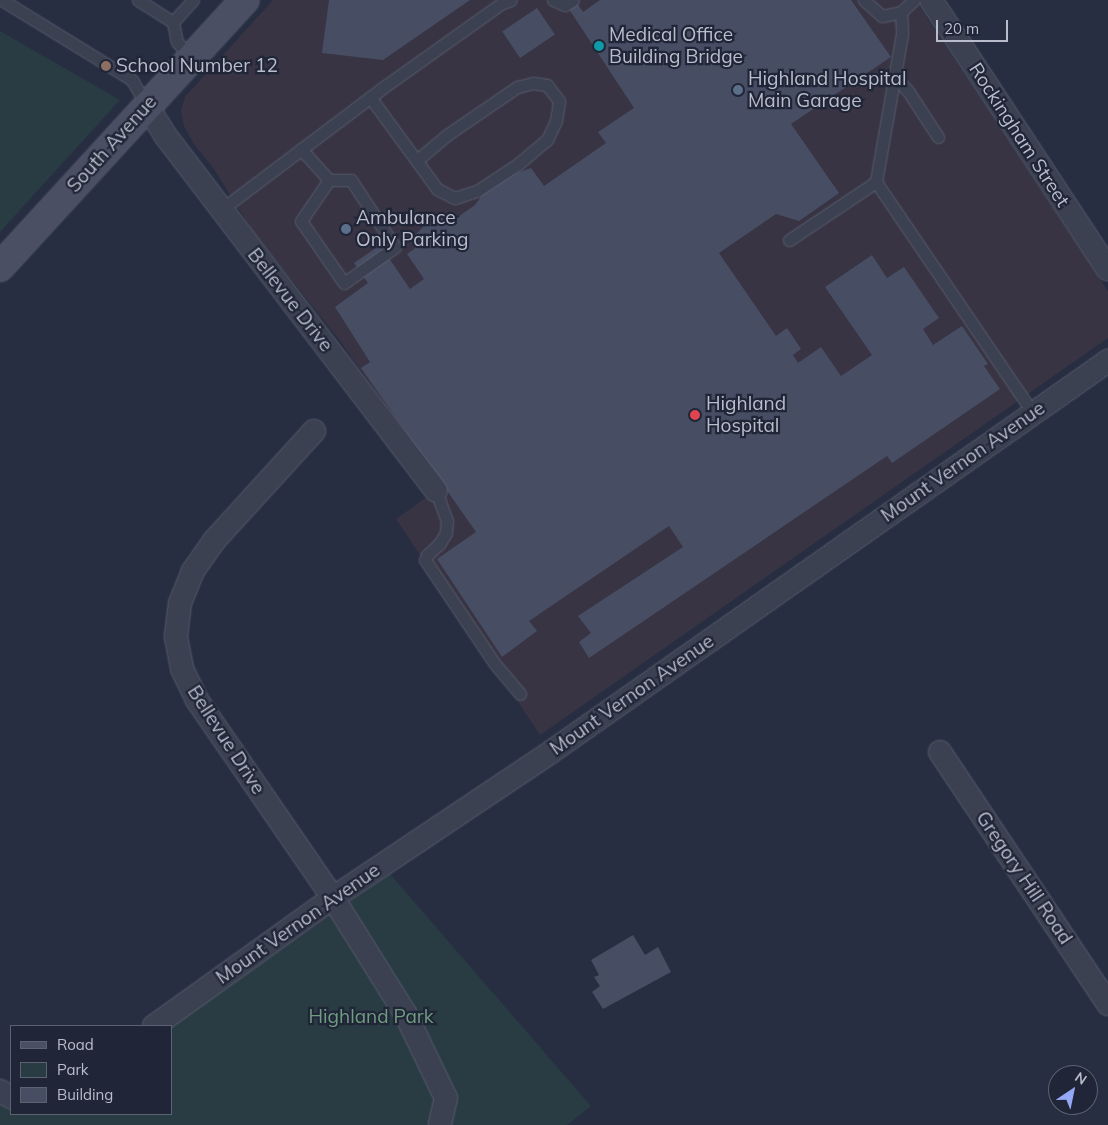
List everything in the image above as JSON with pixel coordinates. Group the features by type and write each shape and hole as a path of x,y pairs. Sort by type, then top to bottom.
{"main road":[{"name":"South Avenue","path":"0,267 147,106 193,59 245,0"}],"street":[{"name":"Rockingham Street","path":"931,0 1108,269"},
{"name":"Bellevue Drive","path":"147,106 165,135 436,491"},
{"name":"Mount Vernon Avenue","path":"155,1025 333,898 551,752 1108,361"},
{"name":"Bellevue Drive","path":"314,431 214,541 193,571 180,603 176,637 182,669 197,700 333,898 406,1015 446,1098 440,1125"},
{"name":"Gregory Hill Road","path":"940,752 1108,1004"}],"lane":[{"path":"2,0 132,80 147,106"},
{"path":"138,0 173,22 177,42 193,59"},
{"path":"173,22 193,0"},
{"path":"222,209 370,97 502,4 511,0"},
{"path":"553,0 565,5 573,0"},
{"path":"864,0 880,16 901,12 914,0"},
{"path":"901,12 902,34 876,182 1033,413"},
{"path":"895,77 908,92 938,137"},
{"path":"370,97 437,189 455,198 477,191 518,164 547,140 556,121 559,101 547,85 533,83 517,88 447,135 417,160"},
{"path":"301,149 329,180 351,180 395,247 344,283 301,222 329,180"},
{"path":"789,240 876,182"},
{"path":"436,491 444,505 446,527 439,544 427,555 425,560 495,664 520,694"}],"shaded area":[{"name":"Highland Hospital","path":"273,0 915,0 1108,291 1108,338 540,735 396,519 441,487 341,342 252,230 214,169 194,144 184,126 181,111 185,97"}],"green space":[{"path":"0,31 120,100 0,232"},
{"name":"Highland Park","path":"390,874 591,1106 567,1125 0,1125 0,1105 10,1110 10,1115 172,1115 172,1026"}],"building":[{"path":"329,0 470,0 383,60 322,53"},
{"name":"Highland Hospital","path":"563,0 575,0 583,12 600,0 851,0 891,57 791,124 839,193 799,221 776,214 719,253 776,336 787,328 801,349 793,355 798,363 821,347 841,376 872,355 825,287 872,255 887,278 904,267 939,318 923,329 933,345 962,326 988,364 984,366 1000,389 892,463 887,456 589,658 579,642 591,633 578,616 683,547 669,526 529,621 537,631 502,657 437,559 476,532 361,368 370,362 335,307 368,283 354,263 380,245 410,289 424,279 407,254 424,242 413,237 427,223 441,218 455,219 475,205 486,190 504,177 531,168 544,186 606,143 598,132 634,108"},
{"path":"537,8 555,35 520,58 502,31"},
{"path":"633,935 645,955 658,947 671,972 603,1009 592,992 600,986 594,977 599,975 591,960"}],"place":[{"name":"Medical Office Building Bridge","path":"599,46"},
{"name":"School Number 12","path":"106,66"},
{"name":"Highland Hospital Main Garage","path":"738,90"},
{"name":"Ambulance Only Parking","path":"346,229"},
{"name":"Highland Hospital","path":"695,415"}]}
